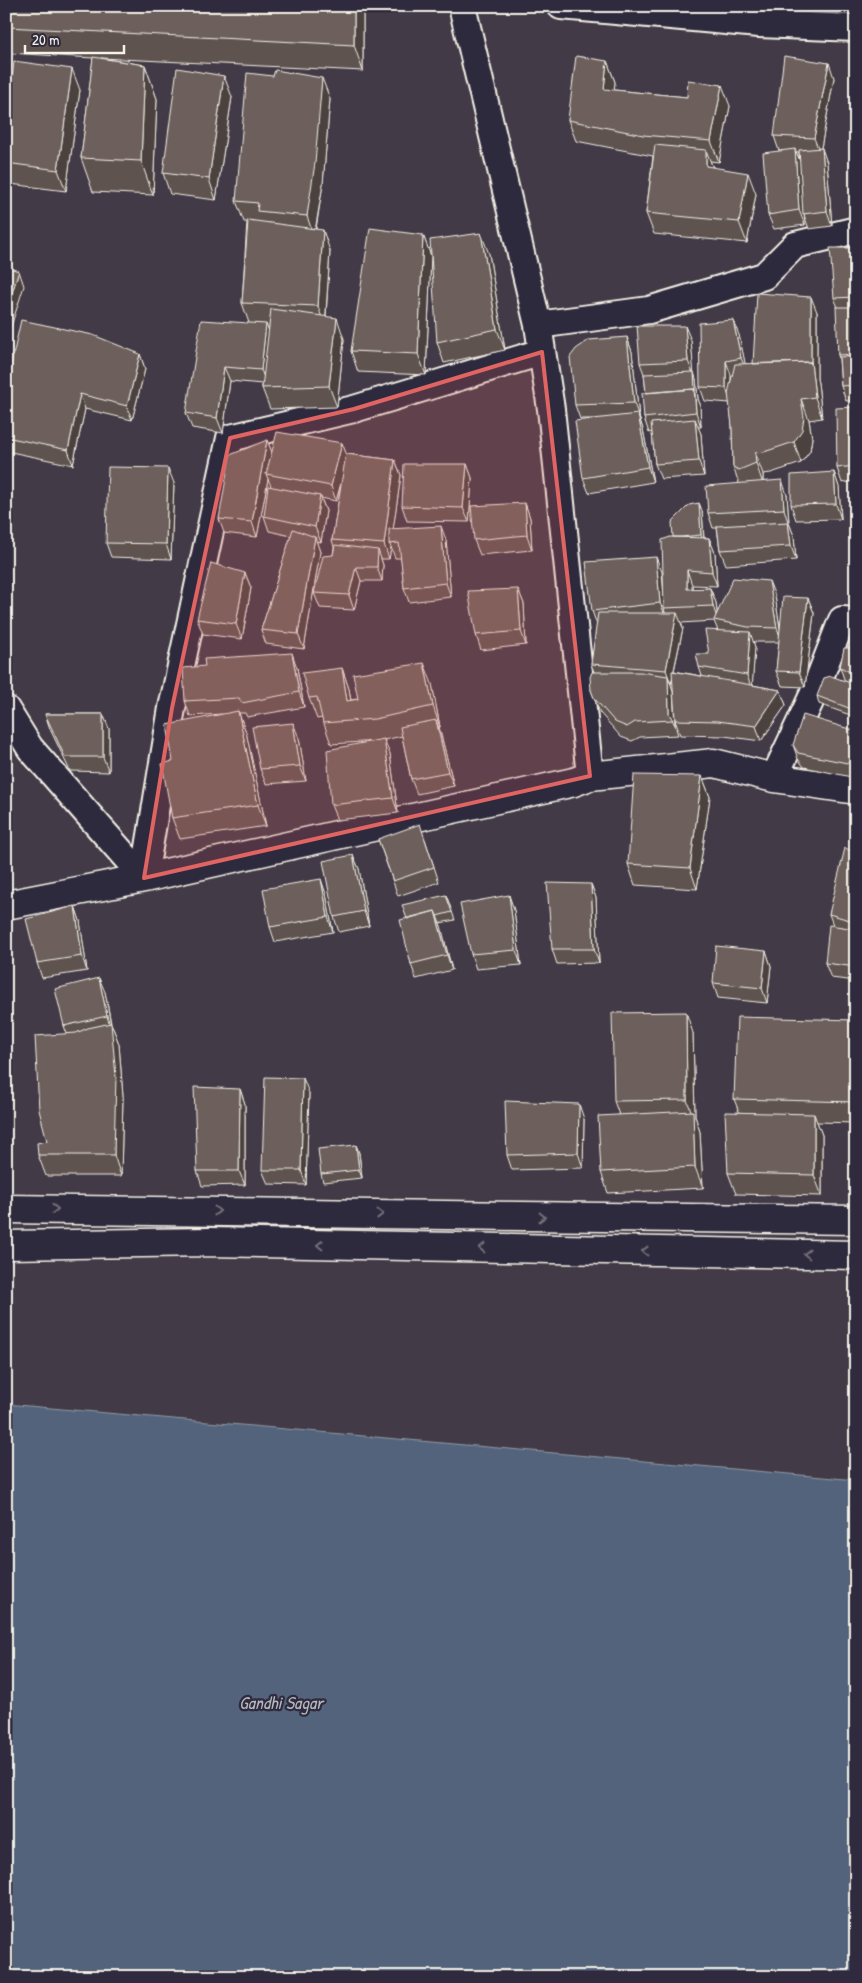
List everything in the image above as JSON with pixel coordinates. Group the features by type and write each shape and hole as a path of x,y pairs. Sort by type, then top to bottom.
{"street":[{"path":"462,6 538,325 551,409 590,776"},
{"path":"561,6 759,24 856,28"},
{"path":"538,325 649,310 755,279 764,276 795,245 856,230"},
{"path":"144,878 172,708 230,438 354,409 542,352"},
{"path":"774,778 813,695 842,620 856,621"},
{"path":"6,709 30,748 144,878"},
{"path":"6,905 144,878 574,782 590,776 714,763 774,778 856,790"},
{"path":"6,1209 661,1219 856,1220"},
{"path":"6,1244 210,1242 856,1255"}],"highlighted area":[{"path":"542,352 590,776 144,878 172,708 230,438 354,409"}],"water":[{"name":"Gandhi Sagar","path":"6,1404 856,1480 856,1977 6,1977"}],"building":[{"path":"6,6 354,6 354,45 6,27"},
{"path":"576,56 607,61 604,89 687,97 688,80 722,85 711,141 643,135 568,120"},
{"path":"784,56 829,63 814,138 774,136"},
{"path":"93,57 145,65 141,161 81,158"},
{"path":"14,61 72,69 58,170 6,163 6,132"},
{"path":"177,68 224,76 209,179 163,173"},
{"path":"275,70 322,78 315,163 307,216 257,211 258,203 236,201 247,73 273,76"},
{"path":"655,145 706,150 706,166 748,173 739,222 646,213"},
{"path":"822,148 827,211 803,214 799,150"},
{"path":"795,149 799,210 768,215 763,153"},
{"path":"248,220 323,230 318,306 242,303"},
{"path":"370,228 423,235 418,354 351,351"},
{"path":"481,233 497,329 437,342 430,240"},
{"path":"830,248 856,248 856,297 834,298"},
{"path":"6,267 19,271 6,311"},
{"path":"757,293 811,297 811,362 753,364"},
{"path":"836,307 856,307 856,354 838,355"},
{"path":"271,309 337,318 329,386 262,388"},
{"path":"21,320 93,335 140,354 127,406 80,394 68,450 6,437 6,387"},
{"path":"201,320 266,324 261,370 224,367 217,418 186,413"},
{"path":"733,320 741,358 726,361 726,388 700,387 699,323"},
{"path":"637,326 685,326 688,361 640,363"},
{"path":"627,337 634,403 575,405 570,357 576,349 589,340"},
{"path":"856,356 856,385 841,386 839,357"},
{"path":"811,362 815,397 801,399 804,417 802,430 794,442 755,453 756,463 739,470 733,467 732,426 728,393 735,364"},
{"path":"694,372 695,391 694,389 646,393 644,374"},
{"path":"694,389 696,412 644,418 642,393"},
{"path":"856,407 856,466 837,468 836,408"},
{"path":"638,414 648,467 583,478 575,421"},
{"path":"695,419 699,461 655,464 651,423"},
{"path":"277,432 342,443 331,486 266,474"},
{"path":"267,440 252,522 219,519 230,455"},
{"path":"346,454 395,460 384,544 332,540"},
{"path":"404,464 467,464 463,508 402,506"},
{"path":"108,467 168,468 166,544 106,543"},
{"path":"834,472 836,504 791,505 791,475"},
{"path":"782,480 784,509 708,513 706,486"},
{"path":"268,486 320,496 315,527 264,516"},
{"path":"525,503 527,535 474,540 471,506"},
{"path":"699,503 701,535 673,537 672,522 689,505"},
{"path":"788,522 791,546 720,550 717,526"},
{"path":"441,526 446,583 404,588 399,543 389,544 389,529"},
{"path":"293,529 315,537 298,634 261,630"},
{"path":"670,537 709,538 712,572 687,570 687,589 710,588 713,606 664,608 662,540"},
{"path":"335,545 378,550 377,567 356,567 349,595 314,593 323,556 333,555"},
{"path":"656,557 660,603 592,611 586,562"},
{"path":"211,563 245,573 236,624 197,619"},
{"path":"733,578 769,581 777,628 748,627 714,620"},
{"path":"518,589 521,631 476,635 468,591"},
{"path":"783,597 808,598 799,672 776,671"},
{"path":"598,613 677,613 666,670 591,664"},
{"path":"705,630 750,632 747,675 699,667 696,654 709,654"},
{"path":"844,648 856,648 856,675 840,667"},
{"path":"292,653 299,692 242,703 239,698 185,701 183,668 205,666 204,659"},
{"path":"424,663 433,706 375,719 323,723 317,697 309,698 302,673 342,668 347,701 358,699 353,674"},
{"path":"672,671 780,690 756,726 718,721 675,720"},
{"path":"592,672 641,672 668,676 669,714 673,720 635,722 627,727 615,722 594,698 590,677"},
{"path":"831,676 856,685 856,705 854,710 817,696 824,678"},
{"path":"238,711 258,805 172,818 162,764 173,761 167,725"},
{"path":"45,714 103,714 103,757 65,757"},
{"path":"803,715 856,731 856,751 852,764 798,753 793,745"},
{"path":"436,720 448,772 411,779 400,727"},
{"path":"293,723 300,766 260,769 252,727"},
{"path":"384,739 393,798 331,805 327,750"},
{"path":"634,775 702,776 690,868 628,864"},
{"path":"420,824 434,867 393,881 378,839"},
{"path":"845,848 856,853 856,922 829,914"},
{"path":"353,855 364,911 334,917 323,861"},
{"path":"321,879 328,917 270,927 263,889"},
{"path":"547,883 591,884 594,949 552,949"},
{"path":"446,895 452,912 437,916 435,911 407,919 402,905"},
{"path":"509,895 516,950 471,954 460,904"},
{"path":"75,906 82,956 37,963 26,919"},
{"path":"435,911 447,955 411,964 400,920"},
{"path":"829,925 856,929 856,967 825,963"},
{"path":"716,946 766,951 762,988 713,983"},
{"path":"99,978 107,1016 64,1026 55,989"},
{"path":"686,1012 687,1100 614,1101 612,1013"},
{"path":"737,1017 856,1020 856,1102 734,1099"},
{"path":"111,1023 116,1076 114,1155 38,1155 37,1143 47,1141 39,1110 35,1036 76,1033 88,1028"},
{"path":"265,1077 303,1078 301,1170 262,1170"},
{"path":"194,1087 240,1089 239,1171 197,1171"},
{"path":"505,1101 579,1104 578,1153 507,1155"},
{"path":"693,1111 695,1167 601,1172 598,1116"},
{"path":"725,1112 814,1114 814,1175 728,1173"},
{"path":"356,1145 359,1170 321,1174 318,1149"}]}
